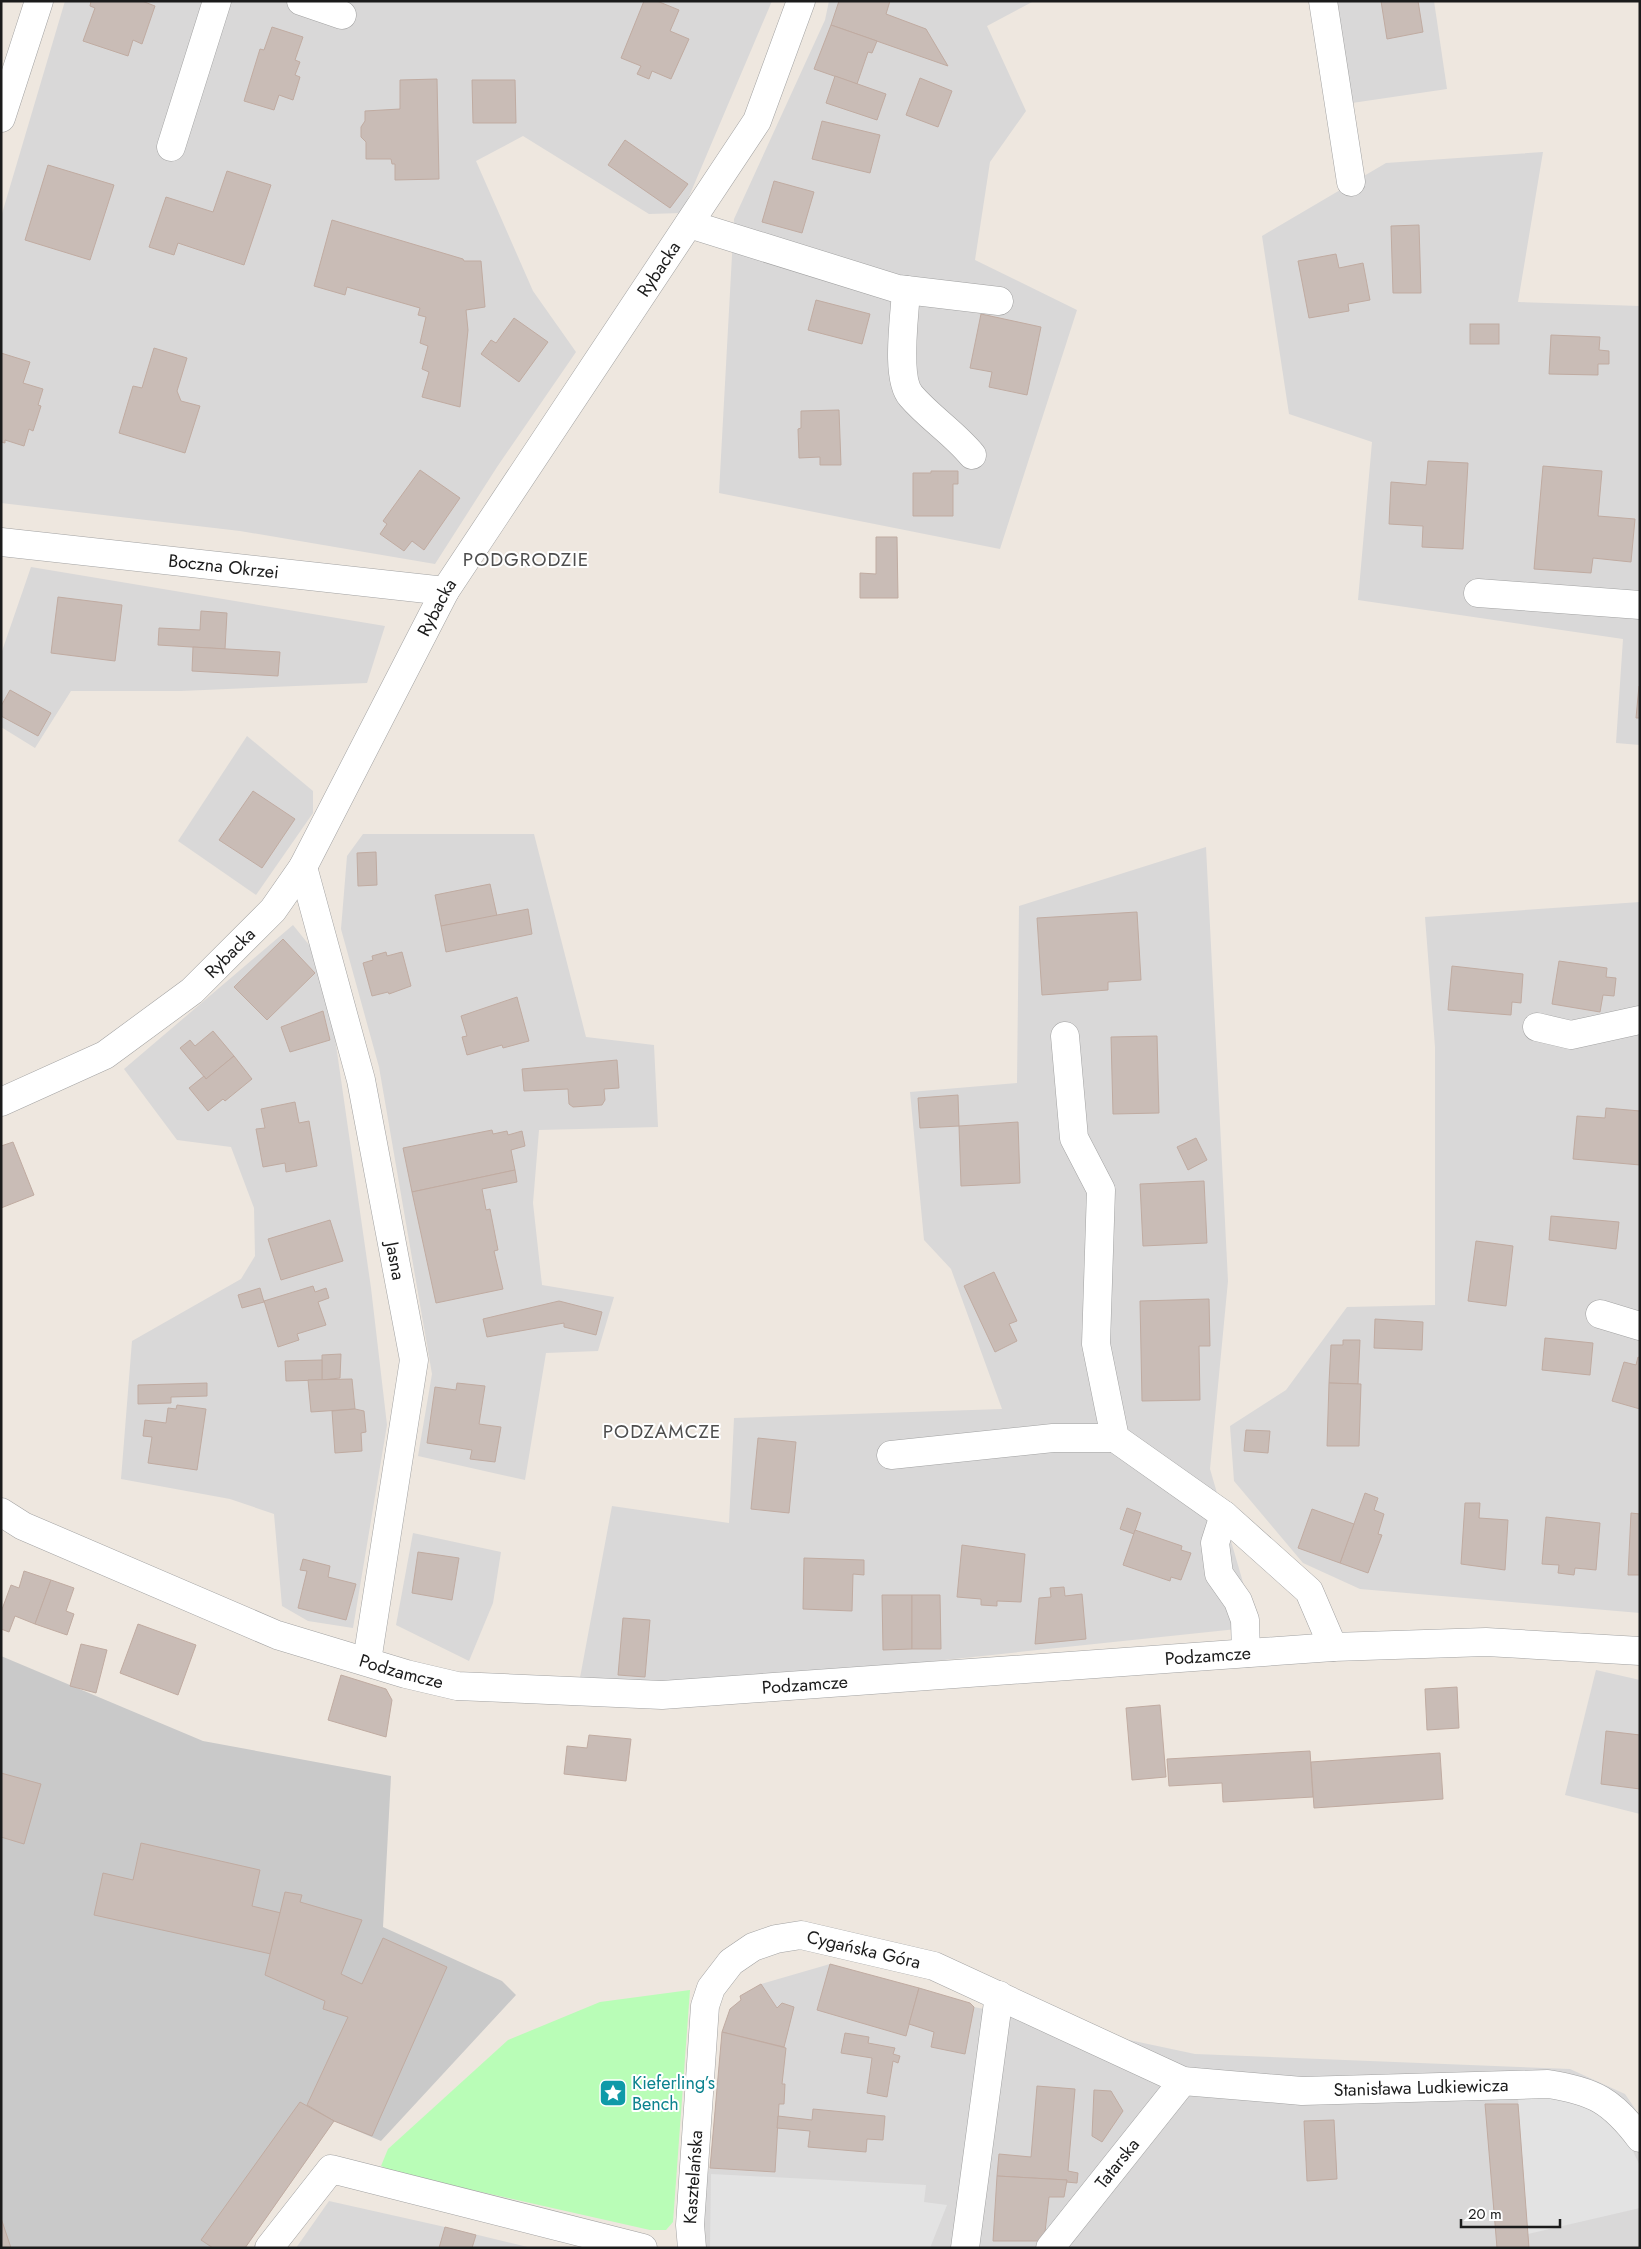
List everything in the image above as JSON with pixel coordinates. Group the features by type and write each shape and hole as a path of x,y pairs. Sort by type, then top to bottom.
{"street":[{"path":"1,118 39,1"},
{"path":"171,147 217,1"},
{"path":"301,1 342,15"},
{"name":"Rybacka","path":"1,1102 105,1055 192,991 273,910 303,867 445,590 757,121 800,1"},
{"path":"1323,1 1351,182"},
{"path":"689,224 906,290 999,301"},
{"path":"906,290 903,377 910,395 956,436 972,455"},
{"name":"Boczna Okrzei","path":"1,542 445,590"},
{"path":"1478,593 1640,605"},
{"name":"Jasna","path":"303,867 361,1080 414,1360 367,1661"},
{"path":"1537,1027 1571,1035 1640,1020"},
{"path":"1065,1036 1074,1138 1101,1190 1096,1344 1115,1438"},
{"path":"1600,1314 1640,1326"},
{"path":"891,1455 1053,1438 1115,1438 1224,1515 1309,1590 1332,1647"},
{"name":"Podzamcze","path":"1,1512 23,1526 276,1635 406,1674 456,1686 662,1695 1332,1647 1486,1642 1640,1651"},
{"path":"1224,1515 1215,1543 1219,1574 1238,1601 1245,1620 1246,1653"},
{"name":"Cygańska Góra","path":"711,1988 731,1962 753,1947 776,1939 801,1935 934,1966 1183,2081"},
{"name":"Kasztelańska","path":"692,2248 690,2225 705,2006 711,1988"},
{"path":"965,2248 999,1995"},
{"name":"Stanisława Ludkiewicza","path":"1183,2081 1302,2091 1548,2084 1575,2088 1603,2099 1623,2116 1640,2138"},
{"name":"Tatarska","path":"1050,2248 1183,2081"},
{"path":"269,2248 331,2169 643,2248"}],"shaded area":[{"path":"65,1 772,1 682,213 649,214 523,136 476,161 533,291 576,352 497,467 435,564 240,531 1,503 1,217"},
{"path":"829,1 1034,1 987,26 1026,111 990,162 975,260 1077,310 1000,549 719,493 734,219 825,20"},
{"path":"1337,1 1434,1 1447,89 1352,103"},
{"path":"1543,152 1518,302 1640,306 1640,745 1616,743 1623,639 1358,600 1372,442 1289,414 1262,236 1386,163"},
{"path":"31,567 385,626 367,683 181,691 71,691 35,748 1,727 1,654"},
{"path":"247,736 313,791 313,813 256,895 178,841"},
{"path":"363,834 534,834 586,1037 654,1045 658,1127 539,1130 533,1203 542,1285 614,1297 598,1351 546,1353 525,1480 418,1456 432,1374 379,1067 341,929 347,856"},
{"path":"1206,847 1228,1281 1210,1469 1256,1627 745,1681 579,1683 612,1506 729,1523 734,1418 1002,1409 951,1269 924,1240 910,1092 1017,1083 1019,906"},
{"path":"1640,902 1640,1613 1360,1589 1303,1563 1234,1481 1230,1426 1286,1390 1347,1307 1435,1305 1435,1047 1425,917"},
{"path":"293,925 314,951 332,1017 371,1288 387,1425 353,1628 308,1621 282,1606 274,1514 230,1499 121,1479 132,1341 241,1279 255,1256 254,1208 231,1147 177,1140 124,1069"},
{"path":"413,1533 501,1552 493,1603 469,1661 396,1625"},
{"path":"1,1656 203,1741 391,1776 383,1927 502,1981 516,1995 381,2141 334,2121 245,2248 1,2248"},
{"path":"1596,1670 1640,1680 1640,1814 1565,1795"},
{"path":"830,1964 974,2007 1195,2054 1570,2069 1625,2094 1640,2116 1640,2248 679,2248 710,2167 722,2032 730,2009 761,1984"},
{"path":"1547,2096 1595,2109 1629,2143 1640,2166 1640,2208 1528,2234 1518,2097"},
{"path":"711,2174 926,2185 924,2202 947,2205 930,2248 710,2248"},
{"path":"329,2201 445,2227 532,2248 296,2248"}],"green space":[{"path":"690,1990 673,2222 666,2230 650,2230 397,2173 381,2166 388,2149 508,2040 600,2002"}],"building":[{"path":"91,1 142,1 155,6 142,44 133,40 128,56 83,41 95,8 90,6"},
{"path":"644,1 657,1 679,10 670,31 689,39 671,79 652,71 649,79 637,74 641,66 621,58"},
{"path":"839,1 890,1 886,14 926,29 948,66 831,25"},
{"path":"1381,1 1418,1 1423,32 1387,39"},
{"path":"831,25 877,41 872,53 868,52 857,84 814,69"},
{"path":"272,27 303,37 295,60 300,62 295,75 300,77 293,100 279,95 274,110 244,101 260,49 264,50"},
{"path":"835,76 886,94 877,120 826,103"},
{"path":"920,78 952,91 938,127 906,115"},
{"path":"437,79 439,179 395,180 395,164 392,164 391,159 366,159 366,142 361,137 361,127 365,121 365,111 400,109 400,80"},
{"path":"472,80 515,80 516,123 473,123"},
{"path":"822,121 880,135 870,173 812,159"},
{"path":"625,140 688,184 670,208 608,165"},
{"path":"48,165 114,185 90,260 25,240"},
{"path":"227,171 271,185 244,265 178,243 174,255 149,247 166,197 213,212"},
{"path":"774,181 814,192 802,233 762,222"},
{"path":"332,220 463,259 464,261 481,261 485,307 466,310 468,330 460,407 422,397 429,372 422,369 428,346 420,343 426,317 418,315 420,308 347,287 345,295 314,286"},
{"path":"1419,225 1421,293 1393,293 1391,226"},
{"path":"1336,254 1339,268 1363,263 1370,300 1348,304 1349,311 1309,318 1298,261"},
{"path":"816,300 870,314 862,344 808,330"},
{"path":"981,314 1041,327 1027,395 989,387 992,372 970,368"},
{"path":"514,318 548,342 519,382 481,354 491,340 496,343"},
{"path":"1470,324 1499,324 1499,344 1470,344"},
{"path":"1551,335 1600,337 1599,350 1609,351 1609,364 1598,364 1598,375 1549,374"},
{"path":"154,348 187,358 177,391 181,401 200,406 185,453 119,433 133,386 142,388"},
{"path":"1,353 30,362 23,383 43,389 38,405 41,406 33,431 29,429 24,446 5,440 5,443 1,442"},
{"path":"839,410 841,465 820,465 820,457 799,458 798,429 801,428 801,411"},
{"path":"1428,461 1468,463 1463,549 1422,547 1423,526 1389,524 1391,482 1426,485"},
{"path":"1543,466 1602,471 1598,516 1635,519 1631,562 1593,558 1591,573 1534,569"},
{"path":"420,470 460,498 424,550 412,541 404,551 380,534 387,524 383,521"},
{"path":"931,471 958,471 958,484 953,484 953,516 913,516 913,473 931,473"},
{"path":"876,537 897,537 898,598 860,598 860,573 876,574"},
{"path":"58,597 122,605 115,661 51,653"},
{"path":"201,611 227,613 225,649 158,645 159,628 200,630"},
{"path":"193,647 280,652 278,676 192,671"},
{"path":"1639,686 1640,718 1636,718"},
{"path":"10,690 51,713 38,736 1,716 1,706"},
{"path":"253,791 295,819 262,868 219,840"},
{"path":"376,852 377,885 358,886 357,853"},
{"path":"490,884 497,916 441,926 435,895"},
{"path":"528,909 532,934 446,952 441,926"},
{"path":"1137,912 1141,980 1108,982 1108,990 1042,995 1037,918"},
{"path":"283,939 315,973 267,1020 234,987"},
{"path":"386,952 387,956 402,952 411,986 389,994 388,992 372,996 363,963 373,960 372,956"},
{"path":"1559,961 1607,968 1606,977 1616,978 1614,996 1603,995 1600,1012 1552,1004"},
{"path":"1452,966 1523,974 1521,1003 1512,1002 1511,1015 1448,1010"},
{"path":"517,997 529,1041 503,1048 502,1045 467,1055 462,1037 467,1036 461,1016"},
{"path":"323,1011 330,1040 290,1052 281,1027"},
{"path":"213,1031 234,1056 206,1079 180,1048 190,1040 195,1046"},
{"path":"1157,1036 1159,1113 1113,1114 1111,1037"},
{"path":"234,1056 252,1079 225,1101 223,1099 208,1111 189,1088 204,1076 206,1079"},
{"path":"617,1060 619,1088 604,1089 605,1100 602,1105 573,1107 569,1104 568,1089 524,1091 522,1069"},
{"path":"958,1095 959,1126 920,1128 918,1098"},
{"path":"295,1102 299,1123 309,1121 317,1166 286,1172 285,1163 263,1167 256,1129 265,1128 261,1109"},
{"path":"1606,1108 1640,1111 1640,1165 1573,1159 1577,1116 1605,1118"},
{"path":"1018,1122 1020,1183 961,1186 959,1126"},
{"path":"492,1130 493,1134 507,1131 508,1135 522,1131 525,1146 511,1150 515,1170 412,1192 403,1148"},
{"path":"1196,1138 1207,1160 1188,1170 1177,1147"},
{"path":"13,1142 34,1195 1,1208 1,1146"},
{"path":"515,1170 517,1182 482,1189 486,1210 490,1209 498,1250 494,1251 503,1289 436,1303 412,1192"},
{"path":"1204,1181 1207,1243 1143,1246 1140,1184"},
{"path":"1551,1216 1619,1222 1616,1249 1549,1240"},
{"path":"330,1220 343,1261 281,1280 268,1239"},
{"path":"1476,1241 1513,1246 1506,1306 1468,1301"},
{"path":"994,1272 1017,1321 1009,1324 1017,1341 995,1352 964,1286"},
{"path":"313,1286 315,1292 326,1288 329,1298 318,1302 326,1325 297,1334 299,1340 278,1347 264,1301"},
{"path":"260,1288 264,1302 242,1308 238,1295"},
{"path":"1209,1299 1210,1346 1199,1346 1200,1400 1142,1401 1140,1301"},
{"path":"559,1301 602,1312 596,1335 564,1327 564,1323 487,1337 483,1319"},
{"path":"1375,1319 1423,1322 1422,1350 1374,1348"},
{"path":"1545,1338 1593,1343 1590,1375 1542,1370"},
{"path":"1343,1340 1360,1340 1358,1384 1329,1383 1331,1345 1343,1345"},
{"path":"341,1354 340,1378 322,1380 322,1355"},
{"path":"1638,1357 1640,1358 1640,1409 1612,1401 1624,1362 1636,1365"},
{"path":"322,1360 322,1380 286,1381 285,1361"},
{"path":"352,1379 355,1409 311,1412 308,1380"},
{"path":"207,1383 207,1396 171,1397 171,1403 138,1404 138,1385"},
{"path":"457,1383 485,1386 479,1424 501,1427 495,1462 470,1459 472,1450 427,1443 435,1387 456,1390"},
{"path":"1329,1383 1361,1384 1359,1446 1327,1446"},
{"path":"177,1405 206,1409 197,1470 148,1463 152,1437 143,1436 145,1420 166,1423 168,1408 176,1409"},
{"path":"355,1409 364,1411 366,1432 361,1433 362,1451 335,1453 332,1411"},
{"path":"1246,1430 1270,1431 1268,1453 1244,1451"},
{"path":"758,1438 796,1442 789,1513 751,1509"},
{"path":"1365,1493 1378,1498 1374,1510 1384,1514 1378,1534 1382,1535 1368,1573 1340,1563"},
{"path":"1465,1503 1480,1503 1479,1518 1508,1520 1505,1570 1461,1564"},
{"path":"1127,1508 1141,1513 1134,1534 1120,1529"},
{"path":"1312,1509 1354,1524 1340,1563 1298,1548"},
{"path":"1631,1513 1640,1514 1640,1575 1628,1575"},
{"path":"1546,1517 1600,1523 1596,1570 1575,1568 1574,1575 1558,1573 1559,1565 1542,1564"},
{"path":"1135,1530 1182,1546 1181,1550 1191,1553 1181,1580 1171,1577 1170,1581 1123,1565"},
{"path":"962,1545 1025,1554 1021,1602 997,1601 997,1606 981,1605 981,1599 957,1597"},
{"path":"418,1552 459,1558 452,1600 412,1593"},
{"path":"804,1558 864,1560 864,1575 853,1574 852,1611 803,1609"},
{"path":"303,1559 330,1566 328,1577 356,1584 346,1620 298,1608 307,1571 300,1570"},
{"path":"24,1571 51,1580 35,1624 15,1616 9,1632 1,1629 1,1612 11,1585 19,1588"},
{"path":"51,1580 74,1588 66,1611 74,1614 67,1635 35,1624"},
{"path":"1064,1587 1065,1596 1082,1594 1086,1639 1035,1644 1039,1598 1051,1597 1050,1588"},
{"path":"882,1595 912,1595 912,1649 883,1650"},
{"path":"912,1595 940,1595 941,1649 912,1649"},
{"path":"623,1618 650,1620 645,1677 618,1675"},
{"path":"138,1624 196,1645 178,1695 120,1673"},
{"path":"81,1644 107,1650 96,1693 70,1686"},
{"path":"341,1675 386,1689 392,1700 386,1737 328,1720"},
{"path":"1457,1687 1459,1728 1427,1730 1425,1689"},
{"path":"1160,1705 1166,1777 1132,1780 1126,1708"},
{"path":"1606,1731 1640,1735 1640,1789 1601,1784"},
{"path":"589,1735 631,1739 626,1781 564,1774 567,1746 587,1748"},
{"path":"1310,1751 1313,1797 1223,1802 1222,1783 1169,1786 1167,1759"},
{"path":"1440,1753 1443,1799 1314,1808 1311,1762"},
{"path":"1,1773 41,1784 24,1844 1,1837"},
{"path":"141,1843 260,1870 252,1906 281,1913 271,1954 94,1915 103,1873 133,1880"},
{"path":"285,1892 302,1895 300,1902 362,1920 341,1974 362,1984 383,1938 447,1967 372,2136 334,2121 307,2105 348,2017 323,2009 325,2001 265,1975"},
{"path":"830,1964 919,1988 906,2036 817,2010"},
{"path":"761,1984 777,2008 782,2003 794,2007 784,2047 722,2032 730,2009 741,2000 740,1996"},
{"path":"919,1988 970,2003 974,2007 965,2054 931,2047 934,2032 909,2024"},
{"path":"722,2032 786,2048 782,2084 785,2084 784,2104 779,2104 775,2172 710,2168"},
{"path":"845,2033 869,2037 868,2043 895,2048 893,2054 900,2056 898,2063 893,2061 887,2097 867,2093 872,2058 841,2053"},
{"path":"1037,2086 1075,2089 1068,2171 1078,2173 1077,2183 1066,2182 1067,2180 997,2176 999,2154 1031,2157"},
{"path":"1094,2090 1111,2091 1123,2111 1102,2142 1092,2136"},
{"path":"300,2102 334,2121 245,2248 213,2248 201,2240"},
{"path":"1485,2104 1518,2104 1529,2248 1497,2248"},
{"path":"813,2109 885,2116 883,2140 867,2139 866,2152 808,2147 810,2131 777,2128 778,2116 812,2120"},
{"path":"1334,2120 1337,2179 1307,2181 1304,2121"},
{"path":"997,2176 1067,2180 1064,2197 1049,2197 1044,2241 993,2241"},
{"path":"1,2218 11,2248 1,2248"},
{"path":"445,2227 476,2235 472,2248 439,2248"}],"place":[{"name":"Kieferling’s Bench","path":"613,2093"}],"district":[{"name":"PODGRODZIE","path":"526,559"},
{"name":"PODZAMCZE","path":"662,1431"}]}
